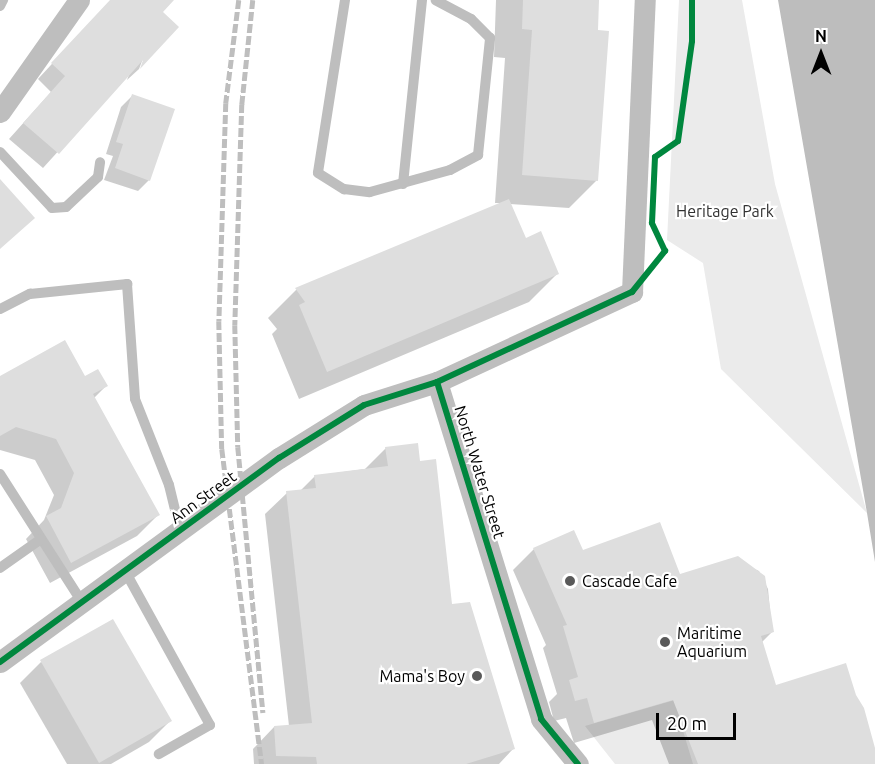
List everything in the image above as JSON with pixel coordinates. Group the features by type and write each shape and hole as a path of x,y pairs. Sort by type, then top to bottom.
{"street":[{"path":"0,112 79,0"},
{"path":"437,382 632,292 645,0"},
{"name":"Ann Street","path":"0,662 279,458 364,405 437,382"},
{"name":"North Water Street","path":"437,382 541,718 578,764"}],"lane":[{"path":"0,6 3,0"},
{"path":"345,0 318,173 344,189 370,192 450,170 478,155 490,38 471,19 436,0"},
{"path":"403,184 422,0"},
{"path":"0,152 52,208 66,207 98,177 100,162"},
{"path":"0,309 30,294 127,284 135,399 169,485 180,530"},
{"path":"0,474 82,602"},
{"path":"0,568 41,539"},
{"path":"125,571 210,725 159,754"}],"green space":[{"name":"Heritage Park","path":"679,0 742,0 775,184 867,513 721,369 703,263 667,240"},
{"path":"675,700 684,718 680,721 693,764 615,764 585,726"}],"shaded area":[{"path":"778,0 875,0 875,562 867,513"}],"building":[{"path":"110,0 174,0 163,12 179,27 140,69 143,60 59,154 23,123 65,76 51,63"},
{"path":"523,0 599,0 598,30 609,31 598,181 522,175 532,30 522,29"},
{"path":"132,94 175,109 150,181 115,168 123,144 116,142"},
{"path":"0,179 35,218 0,249"},
{"path":"509,199 526,238 541,231 559,274 327,372 299,305 305,302 295,288"},
{"path":"65,340 85,376 98,369 108,386 93,394 160,515 71,563 46,516 61,508 74,473 56,439 16,427 0,436 0,376"},
{"path":"418,443 420,461 436,459 452,604 470,602 515,749 466,764 317,764 316,757 276,756 274,726 312,723 286,491 316,488 314,475 388,466 385,447"},
{"name":"Maritime Aquarium","path":"660,522 680,574 738,556 765,576 774,632 761,636 776,685 846,663 856,695 864,708 875,748 875,764 698,764 673,700 594,723 587,698 575,701 569,680 578,677 563,626 567,625 533,548 574,530 583,550"},
{"path":"113,619 172,721 99,763 40,660"}],"railway":[{"path":"239,0 226,103 219,321 222,449 262,764"},
{"path":"253,0 242,104 235,325 238,447 263,713"}],"cycle path":[{"path":"0,662 279,458 364,405 437,382 632,292 665,251 652,223 655,157 678,141 692,41 692,0"},
{"path":"437,382 541,719 578,764"}],"place":[{"name":"Cascade Cafe","path":"570,581"},
{"name":"Maritime Aquarium","path":"665,642"},
{"name":"Mama's Boy","path":"477,676"}]}
